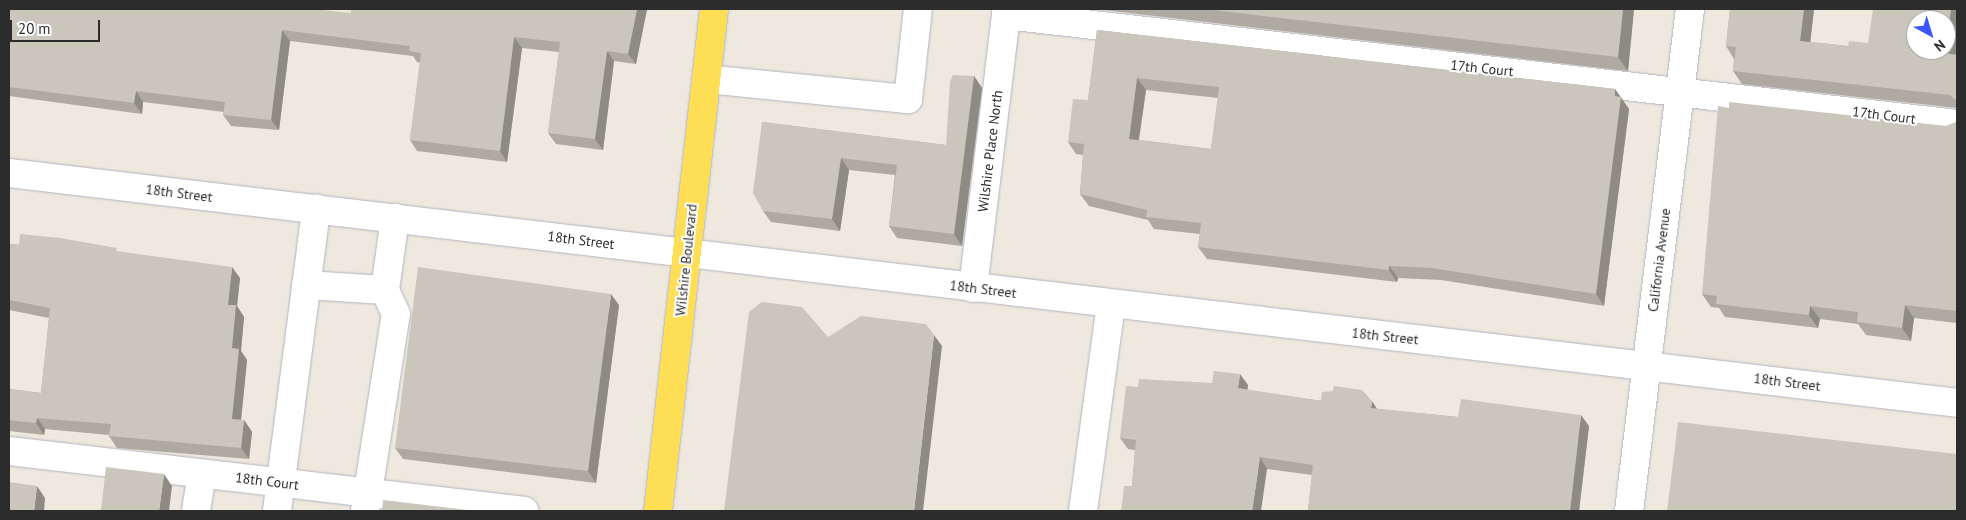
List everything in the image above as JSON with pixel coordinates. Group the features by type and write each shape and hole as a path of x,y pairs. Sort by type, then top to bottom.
{"main road":[{"name":"Wilshire Boulevard","path":"658,511 714,9"}],"street":[{"path":"706,79 908,99 918,9"},
{"name":"California Avenue","path":"1629,511 1690,9"},
{"name":"17th Court","path":"1007,12 1957,124"},
{"name":"Wilshire Place North","path":"973,288 1007,12"},
{"name":"18th Street","path":"9,173 688,252 1111,305 1647,365 1957,403"},
{"path":"276,511 316,209"},
{"path":"366,502 396,314 385,290 395,218"},
{"path":"306,286 385,290"},
{"path":"1083,511 1111,305"},
{"name":"18th Court","path":"9,451 280,482 366,502 525,511"},
{"path":"196,511 202,473"}],"building":[{"path":"9,9 313,9 351,13 351,9 637,9 628,54 607,51 595,139 548,133 560,42 514,37 500,151 410,140 421,53 409,51 410,46 282,30 271,120 223,115 225,102 136,91 134,103 9,87"},
{"path":"1204,9 1623,9 1618,57"},
{"path":"1730,9 1804,9 1800,41 1848,46 1849,41 1868,43 1873,9 1951,9 1906,10 1906,60 1956,60 1957,55 1957,101 1950,95 1733,71 1736,47 1726,46"},
{"path":"1097,30 1615,89 1615,96 1621,97 1596,294 1432,268 1389,266 1389,270 1198,247 1201,223 1146,217 1147,210 1080,194 1084,144 1068,142 1073,99 1088,100","holes":["1137,78 1219,87 1211,149 1129,139"]},
{"path":"953,75 974,76 954,234 889,226 897,165 841,158 832,219 763,211 753,193 762,122 946,145 950,82"},
{"path":"1729,102 1946,126 1957,122 1957,311 1905,305 1902,328 1857,322 1858,312 1810,306 1809,315 1716,304 1717,296 1702,294 1718,106 1729,108"},
{"path":"20,234 60,238 117,248 116,251 232,267 228,305 236,305 232,348 239,349 232,419 244,420 241,448 109,436 111,424 37,418 36,423 9,420 9,389 41,393 50,308 9,300 9,244 19,245"},
{"path":"418,267 611,294 588,471 395,448"},
{"path":"762,302 802,307 828,337 861,316 926,324 934,335 914,511 724,511 749,312"},
{"path":"1214,371 1240,374 1238,388 1321,401 1322,392 1333,391 1334,386 1362,390 1372,401 1371,408 1458,417 1461,399 1581,415 1570,511 1308,511 1313,465 1260,457 1252,511 1121,511 1124,486 1132,486 1136,440 1120,438 1126,386 1138,387 1139,379 1212,383"},
{"path":"1678,422 1957,454 1957,511 1667,511"},
{"path":"106,467 164,474 159,511 101,511"},
{"path":"9,482 37,486 34,511 9,511"},
{"path":"383,500 476,511 382,511"}]}
